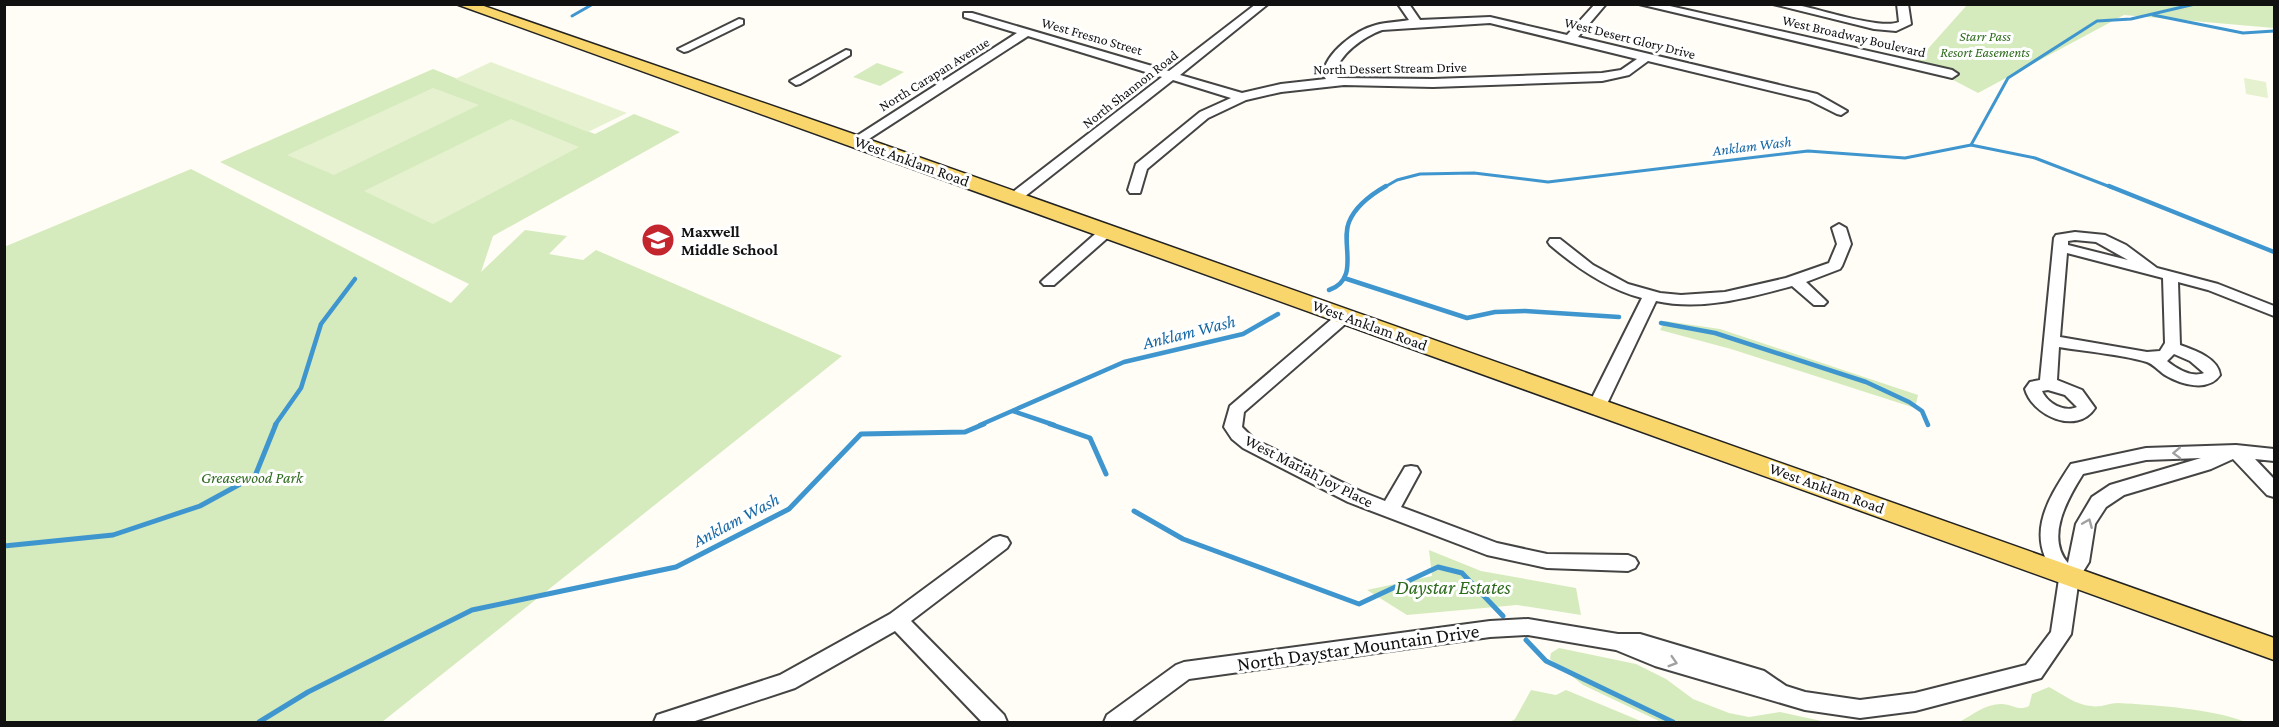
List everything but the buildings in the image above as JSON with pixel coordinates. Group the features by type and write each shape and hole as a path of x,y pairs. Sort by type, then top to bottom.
{"main road":[{"name":"West Anklam Road","path":"463,4 856,141 2274,649"}],"street":[{"name":"North Shannon Road","path":"1014,198 1263,4"},
{"path":"1404,4 1418,22"},
{"path":"1570,39 1601,4"},
{"name":"West Broadway Boulevard","path":"1644,4 1952,74"},
{"path":"1778,4 1808,8 1874,26 1896,28 1905,24 1902,4"},
{"name":"West Fresno Street","path":"968,15 1242,97"},
{"name":"West Desert Glory Drive","path":"1334,81 1329,75 1330,65 1366,32 1380,27 1418,22 1490,20 1813,97 1841,111"},
{"path":"684,49 739,22"},
{"name":"North Carapan Avenue","path":"856,141 1027,32"},
{"path":"796,81 846,53"},
{"name":"North Dessert Stream Drive","path":"1135,190 1141,166 1204,116 1242,97 1281,88 1334,81 1433,83 1602,77 1621,75 1634,69 1644,58"},
{"path":"1555,242 1581,265 1617,285 1650,298 1704,300 1796,282 1835,266 1844,244 1839,228"},
{"path":"1049,282 1107,231"},
{"path":"2048,384 2060,247 2212,287 2274,311"},
{"path":"2051,339 2153,357 2165,356 2173,343 2170,276"},
{"path":"1796,282 1819,302"},
{"path":"1597,406 1650,298"},
{"name":"West Mariah Joy Place","path":"1345,316 1236,410 1225,428 1249,444 1355,497 1473,544 1516,556 1547,561 1628,563"},
{"path":"2153,357 2169,371 2186,378 2203,380 2212,375 2212,371 2203,361 2171,347"},
{"path":"2236,452 2274,490"},
{"path":"2069,577 2052,555 2051,521 2060,495 2077,469 2146,454 2236,452 2274,455"},
{"name":"North Daystar Mountain Drive","path":"1115,723 1184,671 1490,629 1527,627 1618,642 1655,657 1805,700 1860,709 1915,702 2033,672 2061,634 2069,577 2079,562 2086,524 2099,502 2117,490 2205,464 2236,452"},
{"name":"West Mariah Joy Place","path":"1389,511 1411,472"},
{"path":"665,723 787,682 897,620 1000,543"},
{"path":"897,620 996,723"}],"green space":[{"name":"Starr Pass Resort Easements","path":"1967,5 2274,5 2274,28 2124,15 1978,93 1917,61"},
{"path":"491,62 627,113 588,132 455,79"},
{"path":"877,63 904,72 880,86 853,77"},
{"name":"Greasewood Park","path":"433,69 595,134 634,114 680,132 493,236 481,272 525,230 567,236 549,254 583,260 596,250 842,356 382,722 5,722 4,247 191,169 451,303 469,284 220,162"},
{"path":"2244,78 2266,82 2268,98 2246,94"},
{"path":"433,88 479,105 334,175 287,155"},
{"path":"511,119 579,147 433,224 364,191"},
{"path":"1665,321 1720,329 1918,395 1915,408 1731,349 1660,330"},
{"name":"Daystar Estates","path":"1429,550 1481,571 1576,588 1581,615 1517,605 1407,615 1367,590 1432,576"},
{"path":"1559,648 1636,664 1666,679 1693,699 1729,713 1749,717 1780,712 1826,722 1661,722 1583,685 1550,659 1551,653"},
{"path":"2049,687 2085,705 2118,703 2166,706 2217,714 2246,722 1959,722 1983,708 1994,705 2004,704 2025,708 2029,706 2032,694"},
{"path":"1531,690 1556,695 1566,690 1643,722 1510,722 1515,719"}],"waterway":[{"path":"572,16 593,4"},
{"name":"Anklam Wash","path":"1971,145 2008,78 2097,21 2131,19 2195,4"},
{"path":"2153,15 2243,33 2274,31"},
{"name":"Anklam Wash","path":"1383,188 1397,180 1420,174 1474,173 1548,182 1808,151 1905,158 1971,145"},
{"path":"1971,145 2035,158 2113,188"},
{"name":"Anklam Wash","path":"1344,278 1348,260 1349,222 1364,201 1386,186"},
{"path":"2109,186 2274,252"},
{"name":"Anklam Wash","path":"1329,290 1339,285 1344,278"},
{"path":"1344,278 1467,318 1495,312 1525,311 1619,317"},
{"path":"275,425 301,388 321,324 355,279"},
{"name":"Anklam Wash","path":"980,425 1124,362 1243,334 1278,314"},
{"path":"1661,323 1715,333 1866,382 1909,402 1922,411 1928,425"},
{"path":"1013,411 1054,425"},
{"path":"4,546 113,535 200,506 255,476 276,424"},
{"name":"Anklam Wash","path":"259,722 308,692 472,610 676,567 789,509 861,434 965,432 984,424"},
{"path":"1050,424 1090,438 1106,474"},
{"path":"1134,511 1183,539 1359,604 1438,567 1462,573 1503,616"},
{"path":"1526,640 1546,661 1673,722"}],"place":[{"name":"Maxwell Middle School","path":"658,240"}]}
